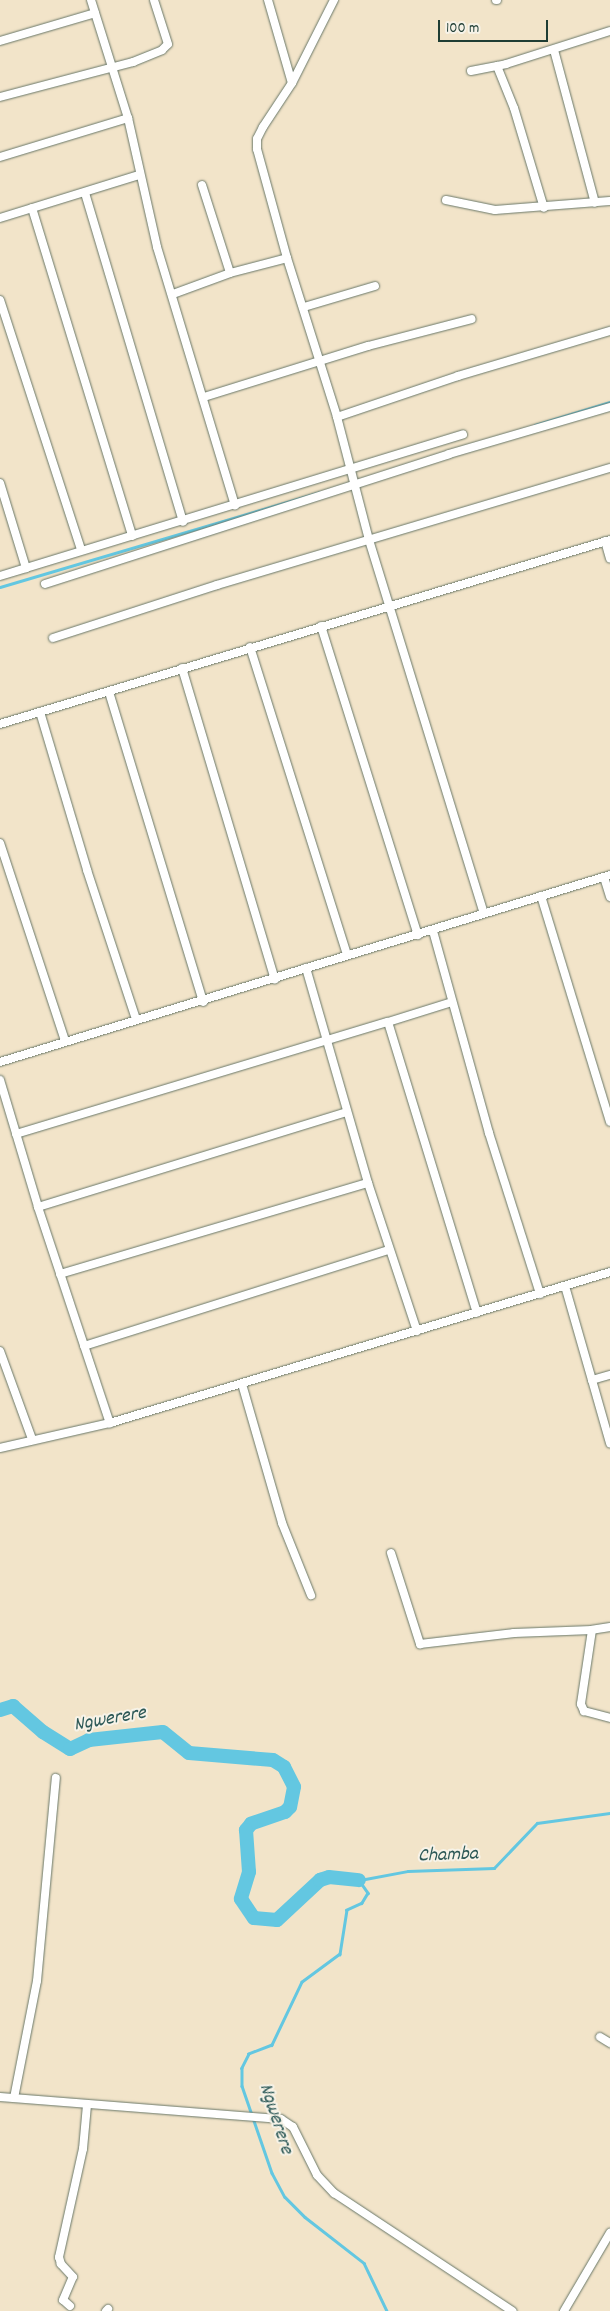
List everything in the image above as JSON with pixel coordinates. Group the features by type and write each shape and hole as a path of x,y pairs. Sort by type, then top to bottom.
{"street":[{"path":"91,0 128,118 139,175 235,506"},
{"path":"0,97 112,65 148,57 168,44 154,0"},
{"path":"268,0 292,83"},
{"path":"334,0 292,83 257,140 287,258 304,307 337,418 369,540 484,913"},
{"path":"0,41 95,13"},
{"path":"471,71 554,50 610,31"},
{"path":"554,50 596,203"},
{"path":"496,66 514,108 544,208"},
{"path":"0,157 128,118"},
{"path":"0,218 139,175"},
{"path":"202,185 230,273"},
{"path":"85,193 183,522"},
{"path":"446,200 495,210 544,208 610,201"},
{"path":"32,208 132,536"},
{"path":"173,294 230,273 287,258"},
{"path":"304,307 375,286"},
{"path":"0,300 81,549"},
{"path":"204,397 320,363 368,346 472,319"},
{"path":"337,418 458,376 610,331"},
{"path":"45,584 354,484 610,407"},
{"path":"0,576 81,549 183,522 462,434"},
{"path":"53,638 610,468"},
{"path":"0,483 26,568"},
{"path":"0,724 109,692 250,647 607,541 610,558"},
{"path":"321,626 418,935"},
{"path":"250,647 347,955"},
{"path":"182,668 276,979"},
{"path":"109,692 203,1002"},
{"path":"40,712 84,861 136,1019"},
{"path":"0,843 65,1041"},
{"path":"0,1062 136,1019 203,1002 347,955 418,935 607,876 610,897"},
{"path":"541,896 610,1122"},
{"path":"433,930 452,1002 540,1294"},
{"path":"306,968 326,1043 368,1183 417,1332"},
{"path":"16,1134 249,1062 326,1043 452,1002"},
{"path":"388,1022 477,1313"},
{"path":"0,1080 38,1207 110,1424"},
{"path":"38,1207 347,1112"},
{"path":"60,1274 368,1183"},
{"path":"84,1346 389,1250"},
{"path":"0,1448 32,1439 110,1424 610,1272"},
{"path":"566,1286 610,1443"},
{"path":"0,1351 32,1439"},
{"path":"592,1380 610,1375"},
{"path":"242,1384 282,1523 311,1595"},
{"path":"391,1553 420,1644 514,1632 610,1628"},
{"path":"592,1630 581,1704 584,1711 610,1718"},
{"path":"14,2098 37,1981 56,1778"},
{"path":"600,2037 610,2043"},
{"path":"0,2097 87,2105 268,2116 282,2119 293,2127 317,2175 334,2193 512,2311"},
{"path":"70,2306 63,2300 72,2277 61,2264 59,2257 83,2149 87,2105"},
{"path":"564,2311 610,2234"}],"waterway":[{"path":"535,425 610,402"},
{"path":"0,587 320,492"},
{"name":"Ngwerere","path":"0,1710 13,1706 43,1732 70,1749 89,1740 163,1732 189,1753 273,1760 284,1767 294,1787 290,1807 285,1812 251,1824 246,1830 249,1872 241,1899 254,1918 277,1920 320,1880 329,1877 359,1880"},
{"name":"Chamba","path":"360,1880 408,1871 494,1868 537,1823 610,1813"},
{"name":"Ngwerere","path":"359,1880 368,1893 362,1903 347,1910 340,1954 302,1982 272,2045 249,2054 242,2068 242,2086 272,2173 285,2197 305,2217 364,2263 387,2311"}]}
